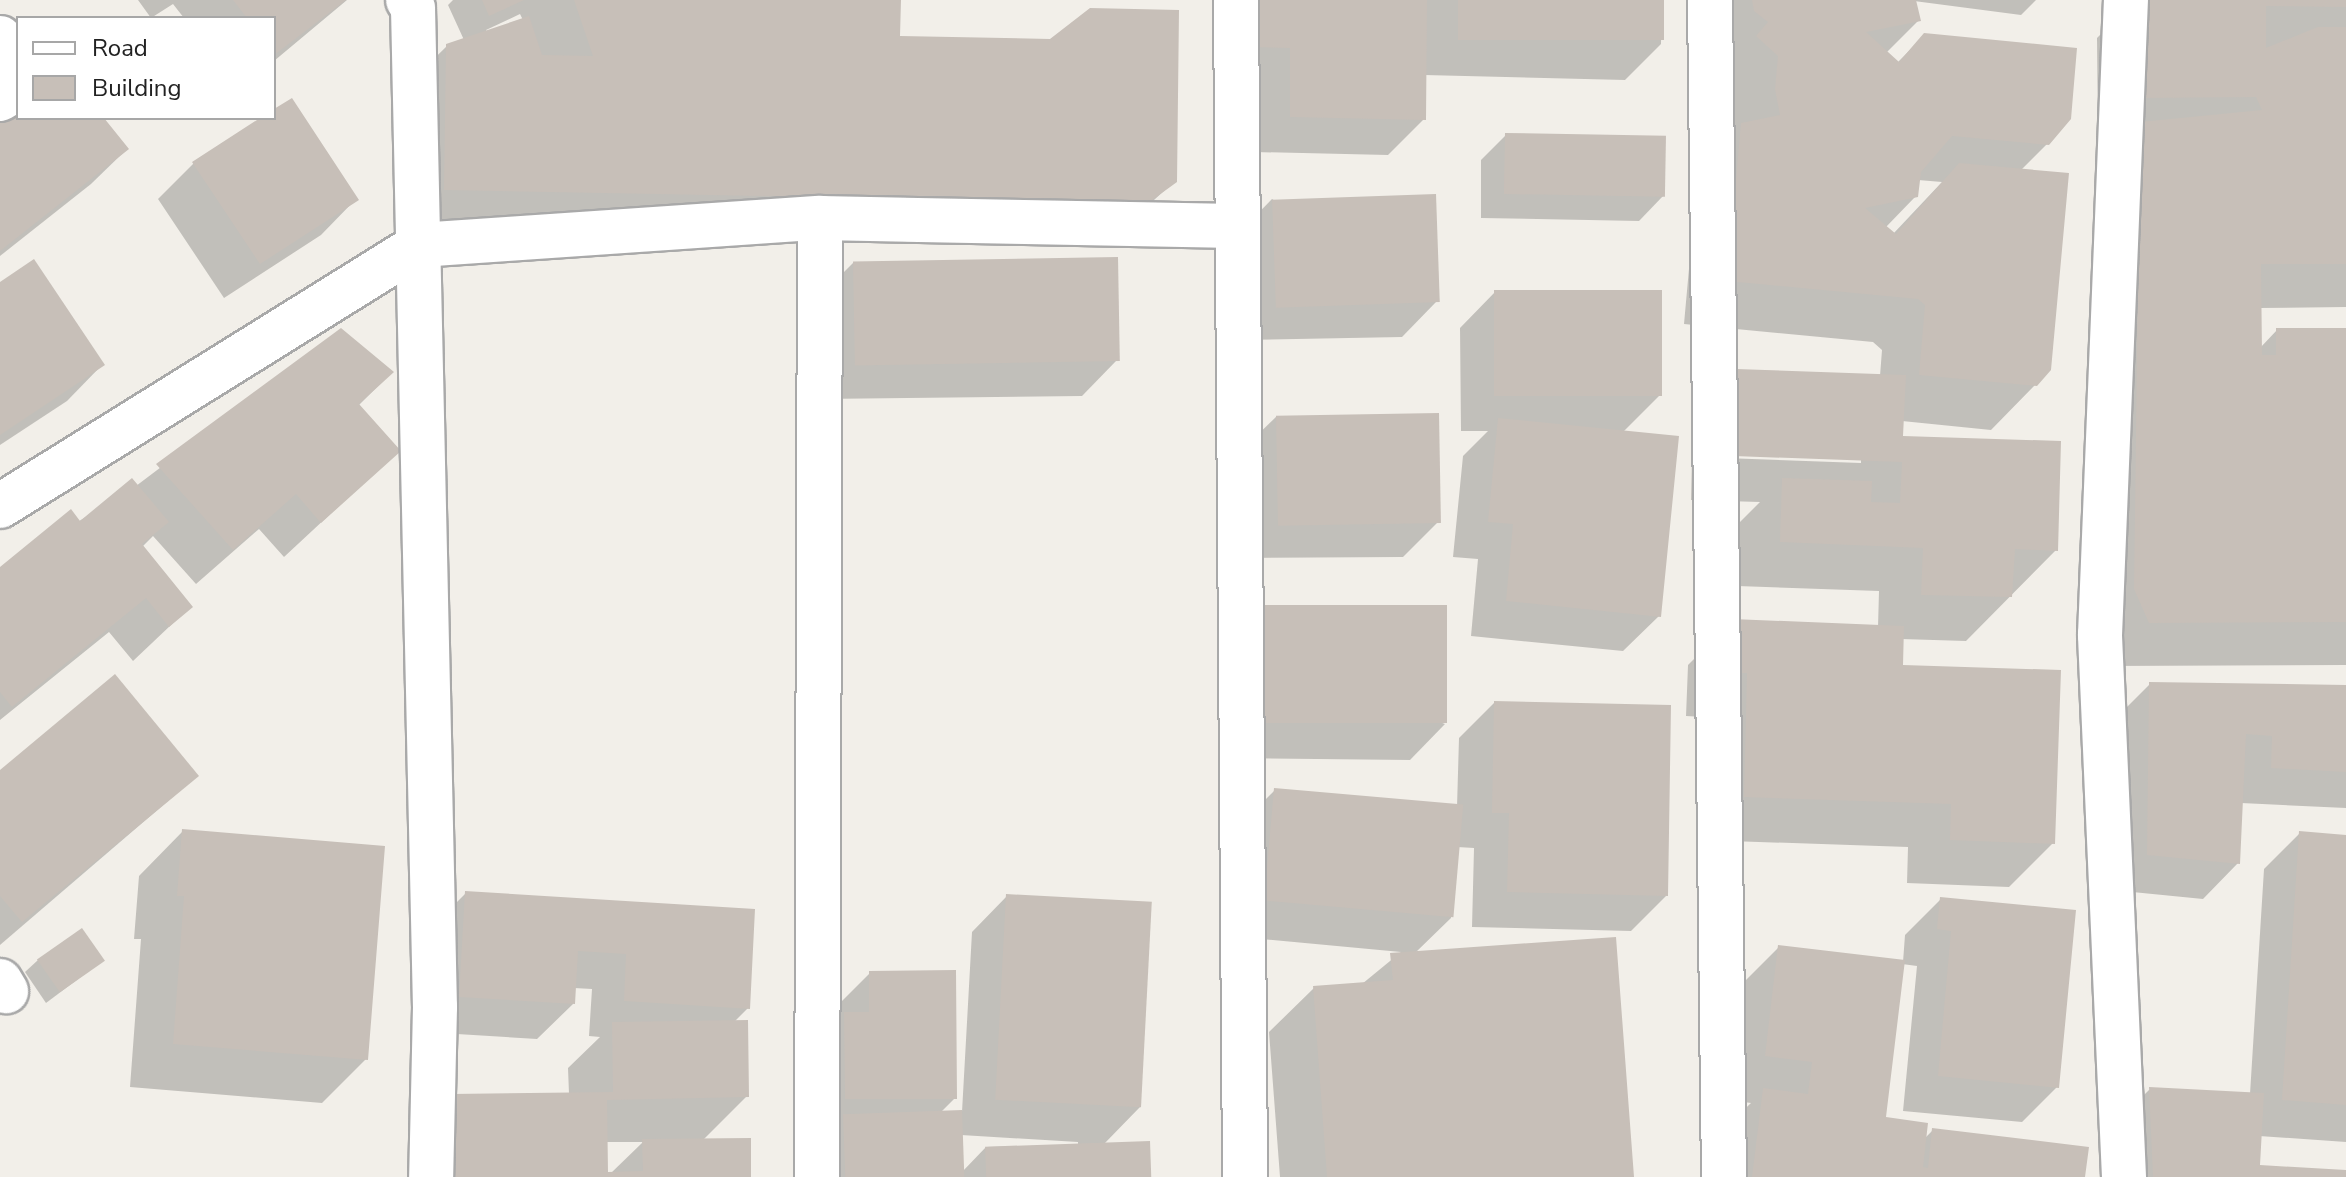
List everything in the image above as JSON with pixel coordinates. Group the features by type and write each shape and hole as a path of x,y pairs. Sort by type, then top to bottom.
{"street":[{"path":"408,0 413,8 435,1007 431,1177"},
{"path":"1236,0 1245,1177"},
{"path":"1710,0 1724,1177"},
{"path":"2124,1177 2100,635 2126,0"},
{"path":"0,38 16,64"},
{"path":"817,1177 820,218"},
{"path":"0,506 419,245 820,218 1236,226"}],"building":[{"path":"233,0 346,0 276,53 276,16 245,16"},
{"path":"482,0 524,0 489,16"},
{"path":"574,0 901,0 900,36 1050,39 1090,8 1179,10 1177,182 1148,203 444,190 446,44 529,16 542,55 593,56"},
{"path":"1256,0 1427,0 1426,120 1290,117 1290,48 1255,47"},
{"path":"1458,0 1664,0 1664,40 1458,40"},
{"path":"1752,0 1916,0 1921,21 1866,32 1899,62 1924,33 2077,48 2071,119 2049,145 1952,136 1921,172 1918,197 1865,208 1896,234 1959,163 2069,173 2051,370 2037,386 1919,375 1925,305 1918,299 1727,281 1741,123 1780,115 1775,89 1778,56 1756,36 1768,22 1754,11"},
{"path":"2140,0 2346,0 2346,7 2266,6 2266,48 2318,27 2346,27 2346,264 2261,264 2262,355 2276,355 2276,328 2346,328 2346,622 2149,623 2134,589 2140,122 2262,110 2256,97 2141,98"},
{"path":"292,98 359,200 260,264 192,162 257,120 276,120 276,108"},
{"path":"16,108 16,120 106,120 129,149 0,251 0,120"},
{"path":"1505,133 1666,136 1665,197 1504,194"},
{"path":"1436,194 1440,302 1276,308 1272,200"},
{"path":"1118,257 1120,361 855,366 853,262"},
{"path":"34,259 105,365 0,435 0,282"},
{"path":"1494,290 1662,290 1662,396 1494,396"},
{"path":"341,328 394,372 359,404 401,451 321,523 296,494 233,550 156,464"},
{"path":"1736,369 1906,375 1903,436 2061,441 2058,551 2015,549 2012,597 1921,595 1923,548 1780,542 1782,478 1872,481 1871,502 1900,503 1902,462 1734,456"},
{"path":"1439,413 1441,523 1278,526 1276,416"},
{"path":"1498,418 1679,436 1661,617 1506,601 1513,524 1488,522"},
{"path":"132,478 169,522 142,544 193,607 169,627 146,598 12,707 0,692 0,567 71,509 80,521"},
{"path":"1262,605 1447,605 1447,723 1262,723"},
{"path":"1732,619 1904,626 1903,665 2061,670 2055,844 1950,840 1951,804 1744,797 1747,673 1730,673"},
{"path":"115,674 199,776 22,922 0,896 0,770"},
{"path":"2149,682 2346,685 2346,772 2271,768 2272,736 2246,734 2240,864 2147,855"},
{"path":"1494,701 1671,705 1668,896 1507,892 1509,813 1492,813"},
{"path":"1274,788 1463,805 1453,917 1264,901"},
{"path":"182,829 385,846 368,1060 173,1044 184,896 177,896"},
{"path":"2299,831 2346,835 2346,1105 2282,1100"},
{"path":"465,891 755,909 750,1009 624,1001 626,954 578,951 575,1004 459,997"},
{"path":"1006,894 1152,902 1141,1107 995,1100"},
{"path":"1940,897 2076,910 2059,1088 1938,1076 1951,931 1937,929"},
{"path":"82,928 105,961 60,992 37,960"},
{"path":"1616,937 1634,1177 1327,1177 1313,986 1393,980 1390,953"},
{"path":"1778,945 1905,960 1886,1117 1928,1123 1923,1167 1928,1168 1932,1128 2089,1147 2085,1177 1752,1177 1763,1088 1808,1094 1812,1062 1765,1056"},
{"path":"956,970 957,1099 845,1099 844,1012 869,1012 869,971"},
{"path":"748,1020 749,1097 607,1100 608,1172 643,1171 642,1139 751,1138 751,1177 453,1177 451,1094 613,1092 612,1022"},
{"path":"2149,1087 2264,1093 2260,1165 2346,1170 2346,1177 2153,1177"},
{"path":"962,1110 964,1177 845,1177 843,1114"},
{"path":"1150,1141 1151,1177 986,1177 985,1147"}]}
